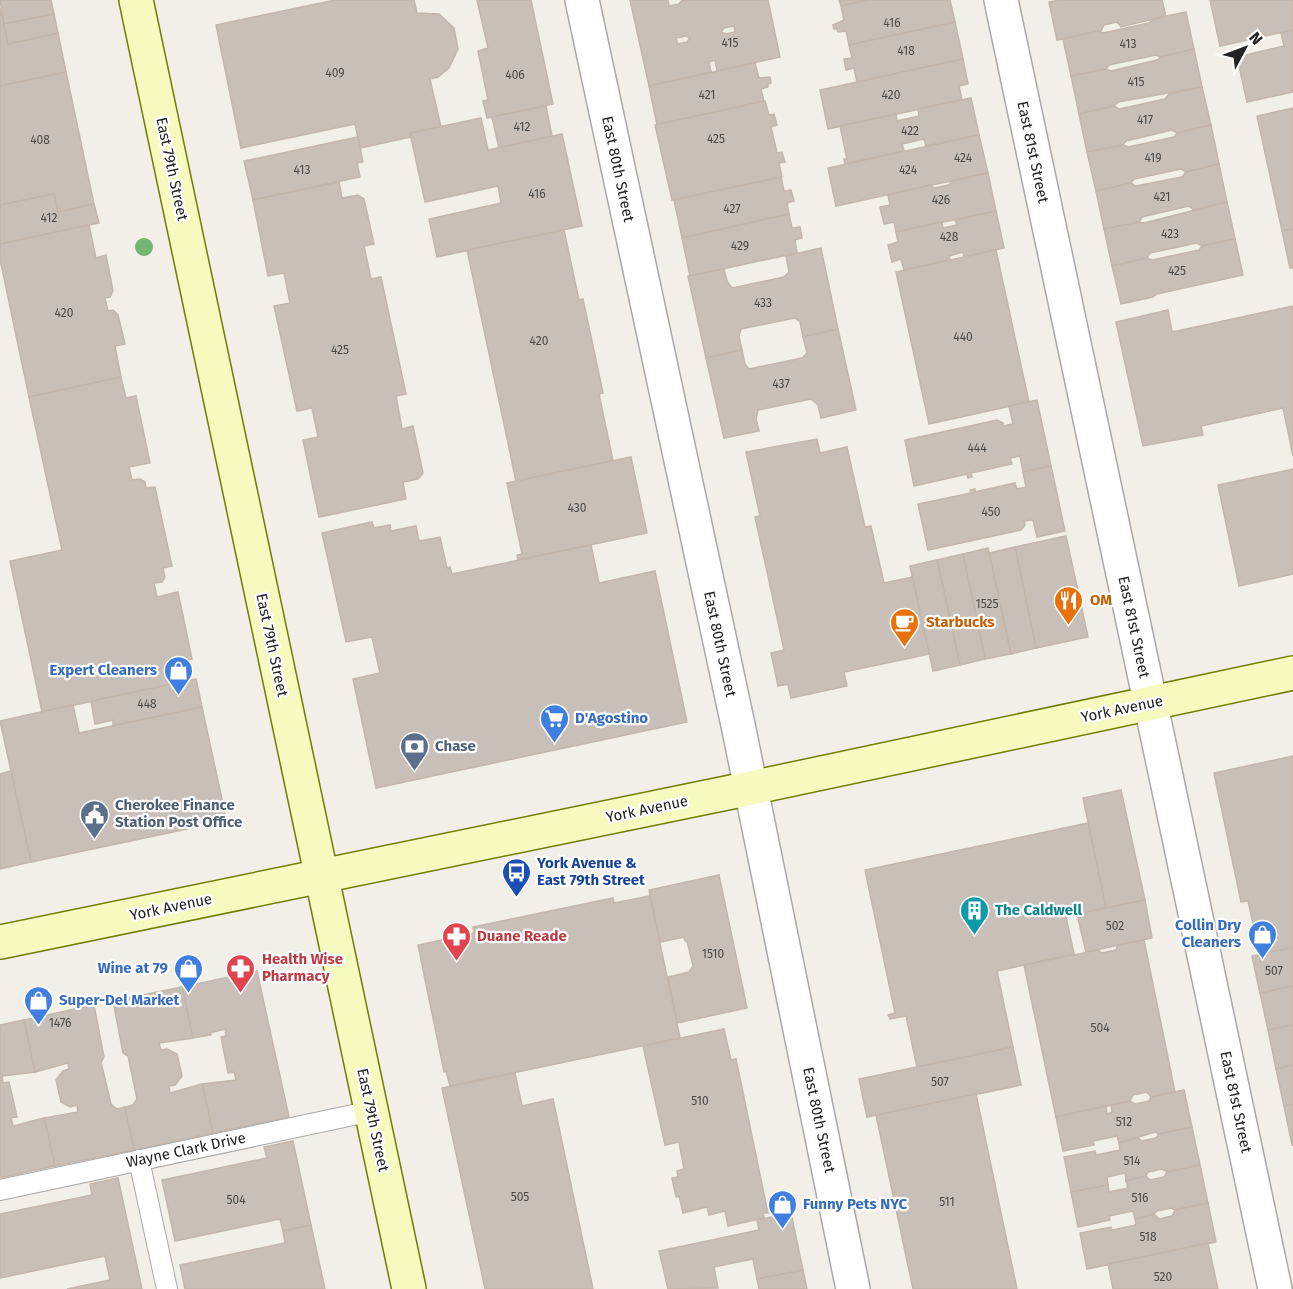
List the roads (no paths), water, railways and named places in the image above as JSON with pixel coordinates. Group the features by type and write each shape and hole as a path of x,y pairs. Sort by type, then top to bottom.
{"main road":[{"name":"East 79th Street","path":"136,0 409,1289"},
{"name":"York Avenue","path":"0,942 751,788 1293,673"}],"street":[{"name":"East 80th Street","path":"582,0 751,788 853,1289"},
{"name":"East 81st Street","path":"1001,0 1275,1289"}],"lane":[{"name":"Wayne Clark Drive","path":"0,1190 372,1111"},
{"path":"139,1160 167,1289"}],"place":[{"name":"OM","path":"1069,626"},
{"name":"Starbucks","path":"905,648"},
{"name":"Expert Cleaners","path":"178,696"},
{"name":"D'Agostino","path":"554,744"},
{"name":"Chase","path":"414,772"},
{"name":"Cherokee Finance Station Post Office","path":"94,840"},
{"name":"York Avenue & East 79th Street","path":"516,898"},
{"name":"The Caldwell","path":"974,936"},
{"name":"Collin Dry Cleaners","path":"1262,960"},
{"name":"Duane Reade","path":"456,962"},
{"name":"Wine at 79","path":"189,994"},
{"name":"Health Wise Pharmacy","path":"241,994"},
{"name":"Super-Del Market","path":"38,1026"},
{"name":"Funny Pets NYC","path":"782,1230"}]}
